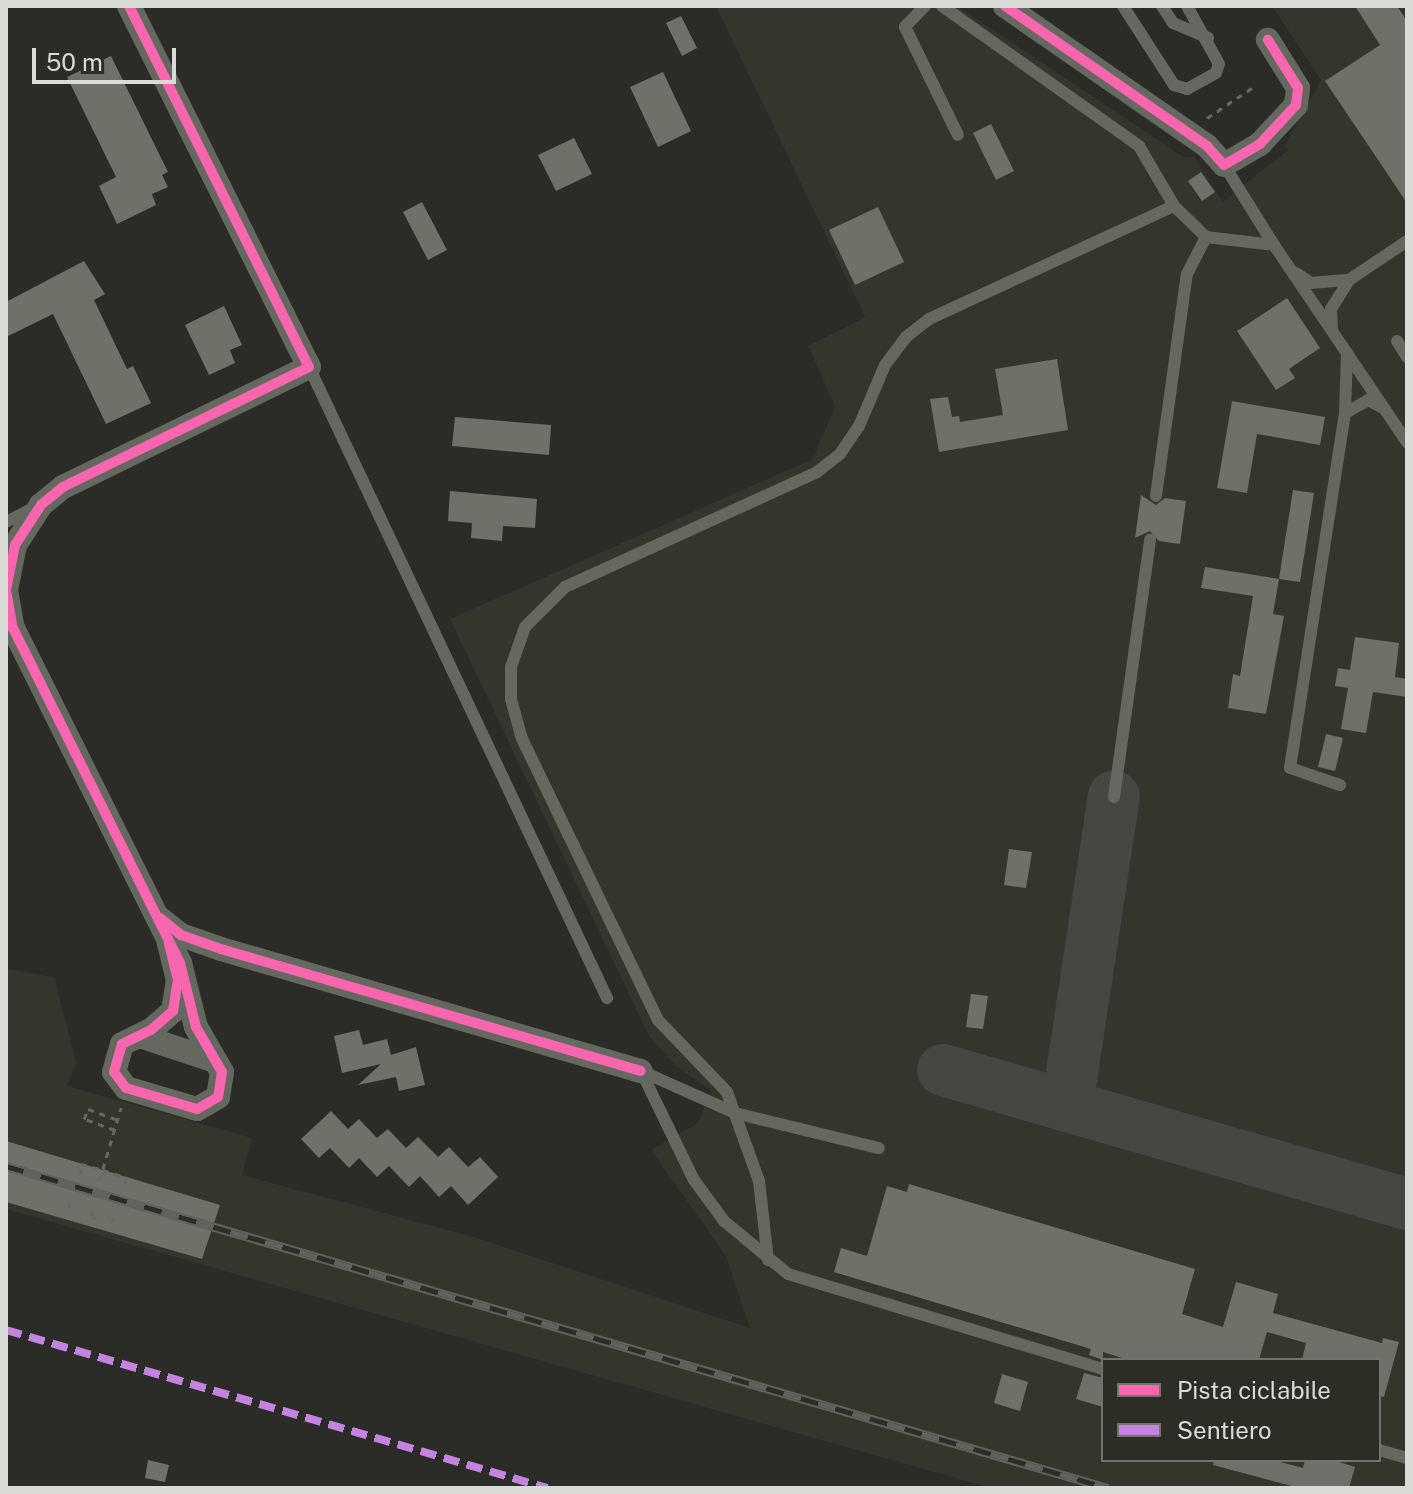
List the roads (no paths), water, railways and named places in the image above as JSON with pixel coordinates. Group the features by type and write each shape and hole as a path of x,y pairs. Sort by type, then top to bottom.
{"street":[{"path":"1005,6 1207,146 1224,165 1260,144 1296,105 1298,88 1268,40"},
{"path":"134,9 309,367 63,487 41,505 15,545 6,590 9,612 187,980 196,1027 215,1061 223,1085 209,1105 197,1109 126,1088 113,1062 122,1044 164,1021 178,998 169,943"},
{"path":"156,916 181,935 221,949 641,1071"},
{"path":"140,1036 215,1061"}],"lane":[{"path":"925,6 905,27 958,135"},
{"path":"942,6 1139,146 1174,206 1206,237 1274,245"},
{"path":"1123,6 1182,89 1216,73 1217,55 1187,6"},
{"path":"1162,6 1173,23 1208,38"},
{"path":"1224,165 1407,442"},
{"path":"768,1260 759,1181 735,1113 719,1079 695,1063 658,1020 522,739 511,699 511,667 525,627 565,587 817,472 840,454 859,426 885,365 906,337 929,319 1174,206"},
{"path":"1156,496 1187,274 1206,237"},
{"path":"1333,333 1331,309 1349,280 1407,241"},
{"path":"1289,267 1311,283 1349,280"},
{"path":"1397,341 1407,357"},
{"path":"1340,785 1290,768 1345,413 1347,353"},
{"path":"309,367 607,998"},
{"path":"1345,413 1368,400 1386,411"},
{"path":"6,522 41,505"},
{"path":"1114,797 1150,540"},
{"path":"641,1071 735,1113 879,1148"},
{"path":"641,1071 694,1180 724,1221 768,1260 812,1283 1101,1368"},
{"path":"1381,1451 1407,1458"}],"railway":[{"path":"6,1166 1108,1488"}]}
